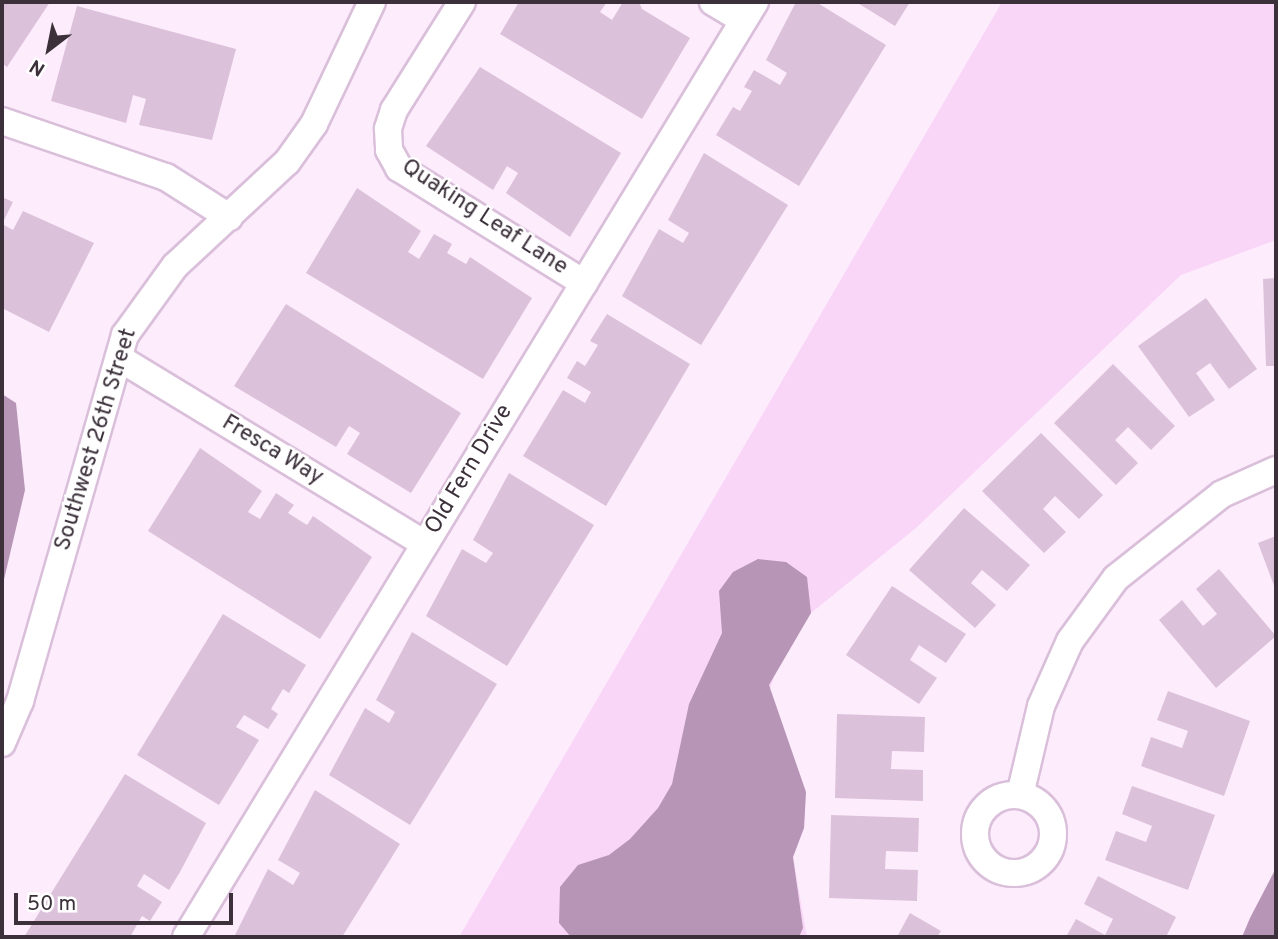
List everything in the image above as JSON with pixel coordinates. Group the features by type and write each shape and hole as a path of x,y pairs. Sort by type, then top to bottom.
{"street":[{"name":"Southwest 26th Street","path":"2,743 20,701 125,335 147,298 287,162 314,124 372,2"},
{"name":"Quaking Leaf Lane","path":"462,2 394,110 388,129 389,150 399,168 584,283"},
{"path":"713,2 749,11"},
{"name":"Old Fern Drive","path":"186,937 749,11"},
{"path":"2,121 166,177 229,218"},
{"name":"Fresca Way","path":"119,358 425,544"},
{"path":"1020,795 1051,684 1070,641 1116,578 1222,494 1276,470"}],"shaded area":[{"path":"1002,2 1276,2 1276,240 1181,275 916,528 811,613 777,666 769,693 806,792 804,828 793,857 807,937 459,937"},
{"path":"2,394 16,403 25,490 2,588"},
{"path":"758,559 786,562 807,577 811,613 769,685 806,792 804,828 793,857 803,928 799,937 571,937 559,923 560,887 578,865 609,855 630,839 658,808 672,784 689,704 722,633 719,591 733,572"},
{"path":"1276,868 1276,937 1242,937 1250,918"}],"building":[{"path":"2,2 50,2 7,67 2,63"},
{"path":"519,2 607,2 600,12 612,20 623,2 639,2 642,9 690,38 642,119 500,34"},
{"path":"796,2 816,2 886,45 799,186 716,135 733,107 740,111 752,91 744,87 754,70 780,85 787,73 766,60"},
{"path":"856,2 910,2 895,26"},
{"path":"77,6 236,49 212,140 139,125 146,99 133,95 126,123 51,101"},
{"path":"480,67 621,153 570,237 506,193 518,173 507,166 493,190 426,146"},
{"path":"704,153 788,205 701,345 622,296 659,229 683,243 689,233 668,220"},
{"path":"357,188 421,231 408,252 419,259 434,234 452,244 447,253 466,264 470,257 532,298 483,379 306,273"},
{"path":"2,197 13,202 2,224"},
{"path":"23,211 94,243 49,332 2,308 2,224 13,230"},
{"path":"1276,278 1276,366 1266,366 1263,279"},
{"path":"1206,298 1257,369 1229,389 1210,363 1196,373 1215,400 1189,417 1138,346"},
{"path":"286,304 461,413 411,493 347,454 360,433 349,426 336,447 234,386"},
{"path":"607,314 690,364 606,506 523,456 563,390 585,403 591,392 567,378 577,361 585,366 598,345 590,341"},
{"path":"1113,364 1175,426 1151,450 1128,427 1115,440 1138,463 1116,485 1054,423"},
{"path":"1041,433 1103,495 1079,519 1055,496 1043,509 1066,532 1044,553 982,491"},
{"path":"200,448 262,491 248,512 260,519 276,493 294,505 288,513 307,525 313,516 372,557 320,639 148,531"},
{"path":"509,473 594,525 507,666 426,616 462,549 486,563 493,553 473,540"},
{"path":"964,508 1030,565 1007,591 982,570 971,583 996,605 975,628 909,570"},
{"path":"1276,536 1276,591 1258,543"},
{"path":"1219,569 1276,636 1216,688 1159,620 1182,600 1203,626 1217,614 1196,589"},
{"path":"892,586 966,634 946,663 919,645 910,660 937,678 919,704 846,655"},
{"path":"223,614 306,665 289,693 283,689 271,709 278,714 268,729 244,715 236,727 259,740 219,805 137,755"},
{"path":"412,632 497,684 410,825 329,775 365,708 389,723 395,712 376,700"},
{"path":"1168,691 1250,721 1224,796 1141,766 1151,737 1182,748 1188,731 1157,720"},
{"path":"837,714 925,717 924,752 892,751 891,769 923,770 923,801 835,798"},
{"path":"125,774 206,823 169,890 144,874 137,886 162,902 150,921 142,916 130,937 24,937"},
{"path":"1132,786 1215,815 1188,890 1105,860 1116,831 1146,842 1152,826 1122,814"},
{"path":"315,790 400,844 342,937 234,937 268,869 293,885 300,873 278,860"},
{"path":"831,815 919,818 918,852 886,851 885,869 918,870 917,901 829,898"},
{"path":"1098,876 1176,917 1166,937 1066,937 1076,919 1105,935 1113,919 1084,904"},
{"path":"910,913 941,931 937,937 897,937"}]}
